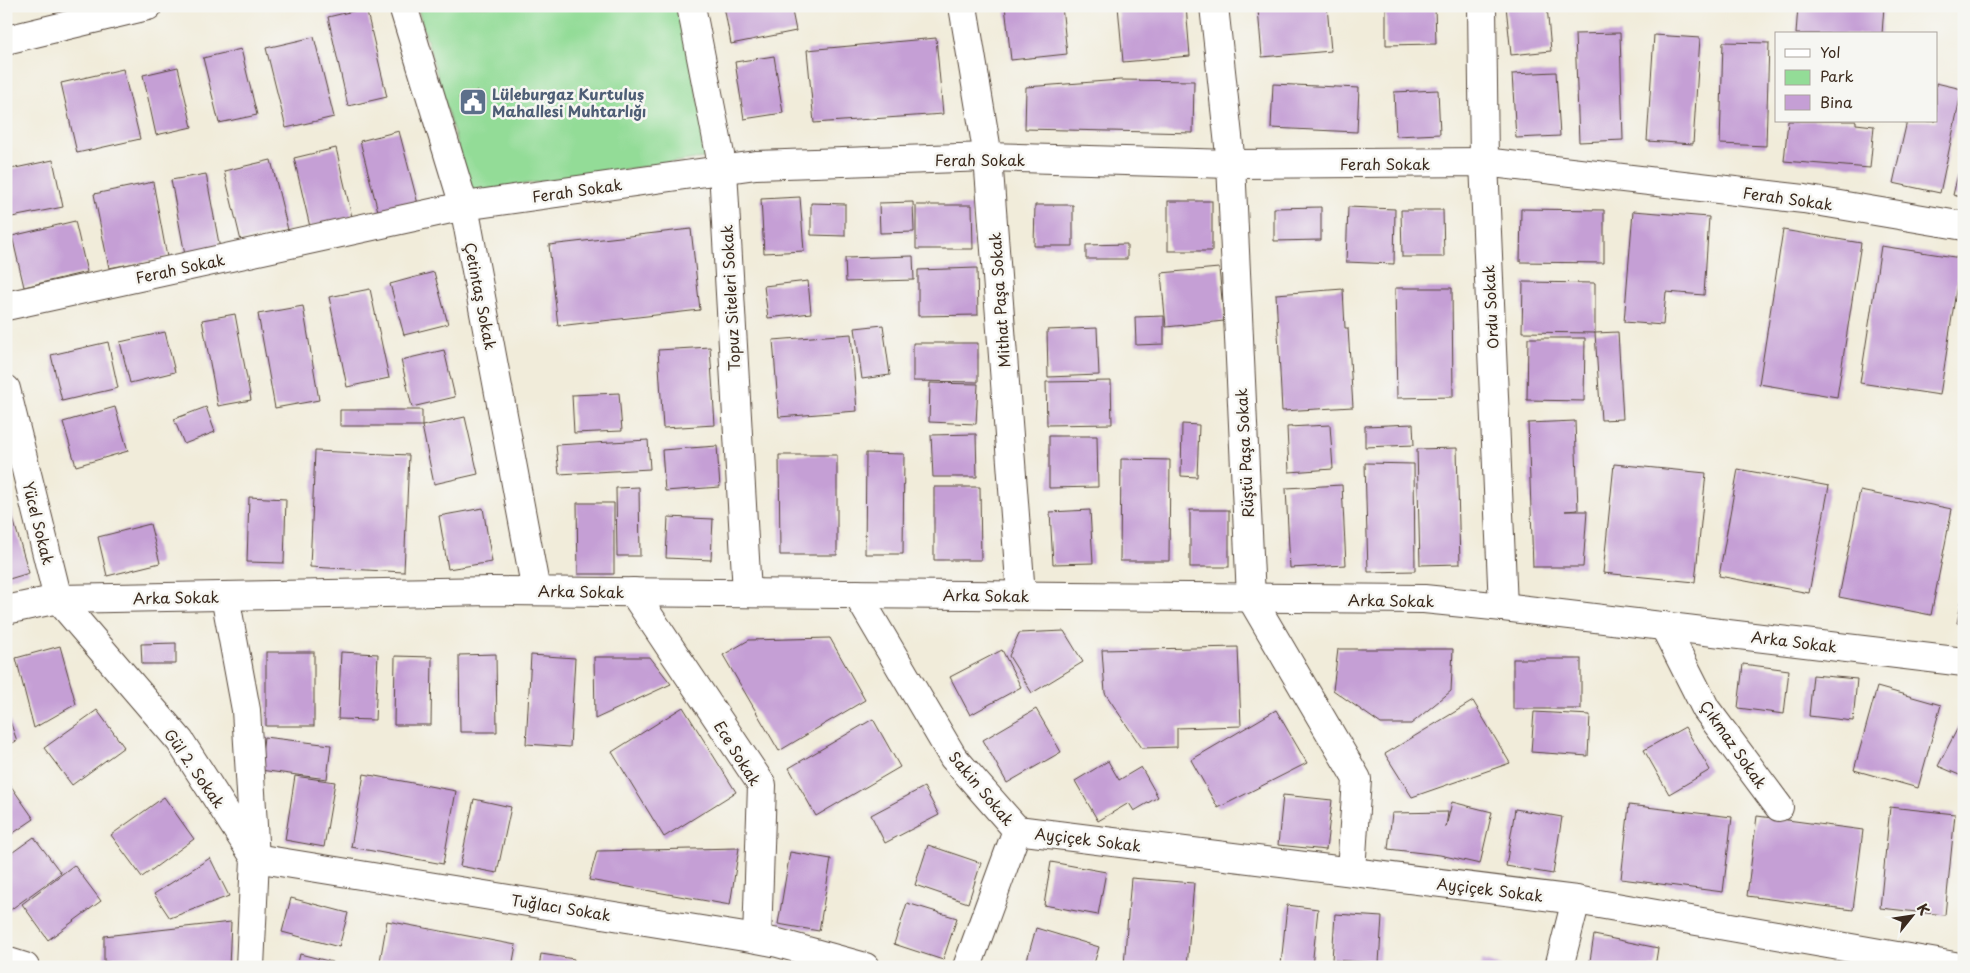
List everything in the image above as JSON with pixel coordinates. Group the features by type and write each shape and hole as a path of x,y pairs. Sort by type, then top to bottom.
{"street":[{"path":"6,40 148,6"},
{"name":"Çetintaş Sokak","path":"404,6 464,206 536,591"},
{"name":"Topuz Siteleri Sokak","path":"691,6 723,170 747,593"},
{"name":"Mithat Paşa Sokak","path":"963,6 988,157 1021,596"},
{"name":"Rüştü Paşa Sokak","path":"1214,6 1231,164 1251,598 1357,780 1350,872"},
{"name":"Ordu Sokak","path":"1482,6 1484,162 1503,607"},
{"name":"Ferah Sokak","path":"6,306 464,206 756,165 988,157 1231,164 1484,162 1804,199 1964,226"},
{"name":"Yücel Sokak","path":"6,389 58,599"},
{"name":"Arka Sokak","path":"6,610 58,599 536,591 1424,599 1964,662"},
{"name":"Ece Sokak","path":"633,592 762,785 757,939"},
{"name":"Sakin Sokak","path":"857,594 953,757 1017,830 967,967"},
{"path":"225,596 246,710 255,858 250,967"},
{"name":"Gül 2. Sokak","path":"58,599 180,741 255,858"},
{"name":"Çıkmaz Sokak","path":"1664,626 1706,709 1779,807"},
{"name":"Ayçiçek Sokak","path":"1017,830 1576,900 1960,967"},
{"name":"Tuğlacı Sokak","path":"255,858 757,939 865,967"},
{"path":"1559,967 1576,900"},
{"path":"6,960 24,967"}],"green space":[{"path":"417,6 679,6 710,157 471,192"}],"building":[{"path":"724,6 791,6 796,31 731,44"},
{"path":"1005,6 1062,6 1067,54 1011,60"},
{"path":"1118,6 1186,6 1190,56 1123,62"},
{"path":"1290,6 1327,6 1331,51 1262,57 1258,9"},
{"path":"1386,6 1435,6 1436,44 1386,45"},
{"path":"1506,6 1547,6 1551,51 1511,55"},
{"path":"1798,6 1884,6 1882,32 1796,32"},
{"path":"366,8 387,97 348,106 328,17"},
{"path":"1620,33 1623,140 1579,142 1575,34"},
{"path":"1654,35 1700,38 1693,144 1647,141"},
{"path":"314,37 334,117 286,128 266,48"},
{"path":"936,38 943,114 814,123 807,50"},
{"path":"1723,42 1769,43 1766,146 1720,144"},
{"path":"241,49 257,115 219,123 203,58"},
{"path":"774,56 783,113 744,119 735,62"},
{"path":"178,67 192,127 156,135 143,75"},
{"path":"123,69 140,139 77,153 61,83"},
{"path":"1556,72 1560,136 1516,138 1512,74"},
{"path":"1120,80 1194,81 1193,133 1025,129 1026,87"},
{"path":"1938,83 1962,89 1940,193 1893,183 1907,122 1938,122"},
{"path":"1273,84 1359,88 1357,132 1271,128"},
{"path":"1438,90 1440,134 1396,136 1394,92"},
{"path":"477,91 482,107 463,112 459,97"},
{"path":"1788,122 1856,122 1856,124 1874,126 1870,168 1784,161"},
{"path":"399,131 418,204 379,215 360,141"},
{"path":"336,148 352,217 310,227 294,158"},
{"path":"1964,154 1964,198 1953,195"},
{"path":"53,160 63,207 7,218 6,170"},
{"path":"271,160 288,230 241,241 224,171"},
{"path":"206,174 220,249 185,255 171,180"},
{"path":"153,182 167,257 109,268 94,194"},
{"path":"800,197 804,251 764,253 761,199"},
{"path":"1168,201 1212,201 1212,251 1168,251"},
{"path":"913,202 914,232 880,233 879,203"},
{"path":"811,203 845,204 845,236 811,235"},
{"path":"916,205 972,205 973,249 916,249"},
{"path":"1035,205 1073,205 1073,246 1034,246"},
{"path":"1321,207 1321,240 1274,241 1274,208"},
{"path":"1348,207 1395,209 1394,264 1346,262"},
{"path":"1521,209 1604,210 1604,263 1520,262"},
{"path":"1401,210 1443,210 1444,257 1402,257"},
{"path":"1633,211 1709,217 1704,295 1666,292 1663,325 1624,322"},
{"path":"75,221 87,272 24,287 12,236"},
{"path":"691,229 700,310 558,326 549,245"},
{"path":"1783,230 1861,243 1837,397 1759,384"},
{"path":"1127,244 1127,259 1086,259 1086,245"},
{"path":"1881,246 1961,258 1940,395 1860,383"},
{"path":"913,256 914,280 846,282 845,258"},
{"path":"977,268 978,315 918,316 918,270"},
{"path":"1219,268 1224,321 1166,327 1161,273"},
{"path":"434,272 448,324 404,335 390,284"},
{"path":"808,281 811,313 768,318 764,286"},
{"path":"1523,282 1595,283 1595,333 1522,332"},
{"path":"1395,288 1452,288 1453,397 1397,398"},
{"path":"370,289 389,378 347,387 329,297"},
{"path":"1343,289 1345,328 1348,328 1353,407 1282,411 1276,294"},
{"path":"303,306 319,400 275,408 258,314"},
{"path":"235,314 251,400 218,406 202,320"},
{"path":"1164,316 1164,344 1136,345 1135,317"},
{"path":"883,325 890,375 862,379 855,328"},
{"path":"1097,328 1099,375 1048,377 1047,330"},
{"path":"165,332 175,372 130,383 120,342"},
{"path":"1618,332 1623,419 1601,420 1595,333"},
{"path":"851,334 857,411 779,417 773,340"},
{"path":"1528,338 1585,338 1584,401 1527,400"},
{"path":"108,342 118,388 62,401 51,355"},
{"path":"913,343 978,343 978,382 913,381"},
{"path":"710,347 715,425 663,428 658,350"},
{"path":"444,350 455,397 412,407 401,360"},
{"path":"1111,381 1112,424 1047,425 1046,382"},
{"path":"930,383 978,384 976,424 929,422"},
{"path":"619,393 622,431 574,433 572,395"},
{"path":"115,407 128,451 76,466 63,422"},
{"path":"206,407 215,432 184,444 174,419"},
{"path":"340,410 422,410 422,426 340,426"},
{"path":"465,417 478,474 434,484 422,426"},
{"path":"1575,421 1578,510 1565,511 1587,511 1583,567 1533,567 1528,423"},
{"path":"1182,424 1199,425 1197,477 1181,476"},
{"path":"1413,424 1414,445 1365,447 1365,426"},
{"path":"1330,425 1333,469 1289,472 1287,427"},
{"path":"976,434 977,477 933,477 931,435"},
{"path":"1049,436 1097,436 1098,487 1049,488"},
{"path":"648,440 650,469 559,474 556,445"},
{"path":"717,446 720,487 665,491 662,450"},
{"path":"1457,448 1460,564 1420,565 1417,449"},
{"path":"315,451 409,455 404,572 310,567"},
{"path":"866,453 904,454 903,554 865,554"},
{"path":"779,455 837,455 837,555 780,555"},
{"path":"1121,459 1170,460 1169,561 1120,561"},
{"path":"1365,463 1414,464 1415,571 1368,572"},
{"path":"1614,464 1706,473 1695,582 1603,573"},
{"path":"1738,469 1829,486 1809,593 1719,576"},
{"path":"1342,485 1346,565 1290,568 1286,488"},
{"path":"639,487 640,556 617,556 616,488"},
{"path":"934,487 980,487 981,560 934,560"},
{"path":"1860,491 1952,509 1931,615 1839,597"},
{"path":"249,497 286,499 284,563 247,562"},
{"path":"577,503 614,503 614,574 578,574"},
{"path":"9,505 29,573 6,580 6,506"},
{"path":"483,508 492,562 448,569 439,516"},
{"path":"1090,510 1093,563 1053,564 1050,512"},
{"path":"1190,510 1229,510 1229,567 1190,567"},
{"path":"668,517 713,519 711,560 666,558"},
{"path":"150,524 160,563 107,576 98,537"},
{"path":"1964,593 1964,624 1957,623"},
{"path":"1064,631 1083,662 1032,693 1009,656 1019,633"},
{"path":"830,638 865,700 779,751 723,655 749,640"},
{"path":"176,643 176,664 142,664 141,644"},
{"path":"60,646 76,704 34,728 16,658"},
{"path":"1238,647 1241,726 1177,728 1177,747 1142,748 1105,693 1102,650"},
{"path":"1338,649 1453,649 1451,691 1411,724 1381,724 1333,690"},
{"path":"1002,650 1021,687 970,715 950,677"},
{"path":"266,652 314,652 314,726 266,726"},
{"path":"341,652 378,654 375,720 338,719"},
{"path":"496,654 497,732 460,732 459,655"},
{"path":"531,655 575,658 570,747 526,744"},
{"path":"395,656 432,657 431,725 394,725"},
{"path":"594,657 650,657 671,684 595,719"},
{"path":"1513,659 1581,659 1581,709 1513,709"},
{"path":"1743,664 1789,670 1784,714 1738,708"},
{"path":"1813,675 1857,679 1853,721 1809,716"},
{"path":"1877,687 1941,705 1918,788 1854,770"},
{"path":"1473,701 1510,763 1412,797 1385,754"},
{"path":"683,707 736,792 664,837 612,752"},
{"path":"1036,709 1061,752 1007,783 983,740"},
{"path":"6,710 17,741 6,745"},
{"path":"97,710 124,747 72,785 44,748"},
{"path":"1276,710 1307,763 1218,808 1191,760"},
{"path":"1534,712 1590,715 1588,756 1531,752"},
{"path":"1964,716 1964,777 1938,766"},
{"path":"873,719 900,767 816,816 789,768"},
{"path":"1685,727 1710,770 1669,794 1644,750"},
{"path":"264,737 331,745 327,779 260,770"},
{"path":"1108,761 1119,780 1141,767 1158,797 1134,811 1129,803 1098,821 1075,781"},
{"path":"364,774 456,791 443,864 351,847"},
{"path":"295,776 335,782 324,847 285,840"},
{"path":"6,779 34,819 6,838"},
{"path":"924,787 939,815 885,843 871,815"},
{"path":"1283,795 1332,800 1326,850 1278,845"},
{"path":"164,797 194,839 142,877 111,835"},
{"path":"474,799 511,807 497,873 460,866"},
{"path":"1452,802 1492,812 1480,864 1440,855 1388,849 1392,813 1448,812 1446,827"},
{"path":"1629,805 1732,817 1723,892 1621,879"},
{"path":"1890,807 1955,814 1945,915 1880,908"},
{"path":"1515,809 1562,817 1553,874 1506,866"},
{"path":"1757,816 1863,830 1853,910 1747,896"},
{"path":"34,837 61,873 6,913 6,857"},
{"path":"928,845 981,863 968,903 915,885"},
{"path":"739,848 730,905 589,880 597,851"},
{"path":"790,852 831,859 819,931 778,924"},
{"path":"210,858 229,896 170,918 154,894"},
{"path":"1051,862 1106,872 1098,915 1044,905"},
{"path":"74,865 101,901 48,940 22,904"},
{"path":"1131,878 1194,883 1187,967 1124,965"},
{"path":"291,898 348,913 339,947 282,932"},
{"path":"907,903 957,918 943,960 894,944"},
{"path":"1287,905 1318,909 1312,967 1281,965"},
{"path":"1335,914 1382,917 1379,963 1332,960"},
{"path":"387,921 516,945 512,967 379,967"},
{"path":"231,922 229,967 129,967 104,961 104,936"},
{"path":"1036,928 1099,947 1093,967 1025,967"},
{"path":"1594,935 1658,948 1655,967 1589,967"},
{"path":"300,954 332,962 331,967 297,967"},
{"path":"541,954 574,959 573,967 539,967"},
{"path":"1482,960 1502,966 1502,967 1480,967"}],"place":[{"name":"Lüleburgaz Kurtuluş Mahallesi Muhtarlığı","path":"473,102"}]}
